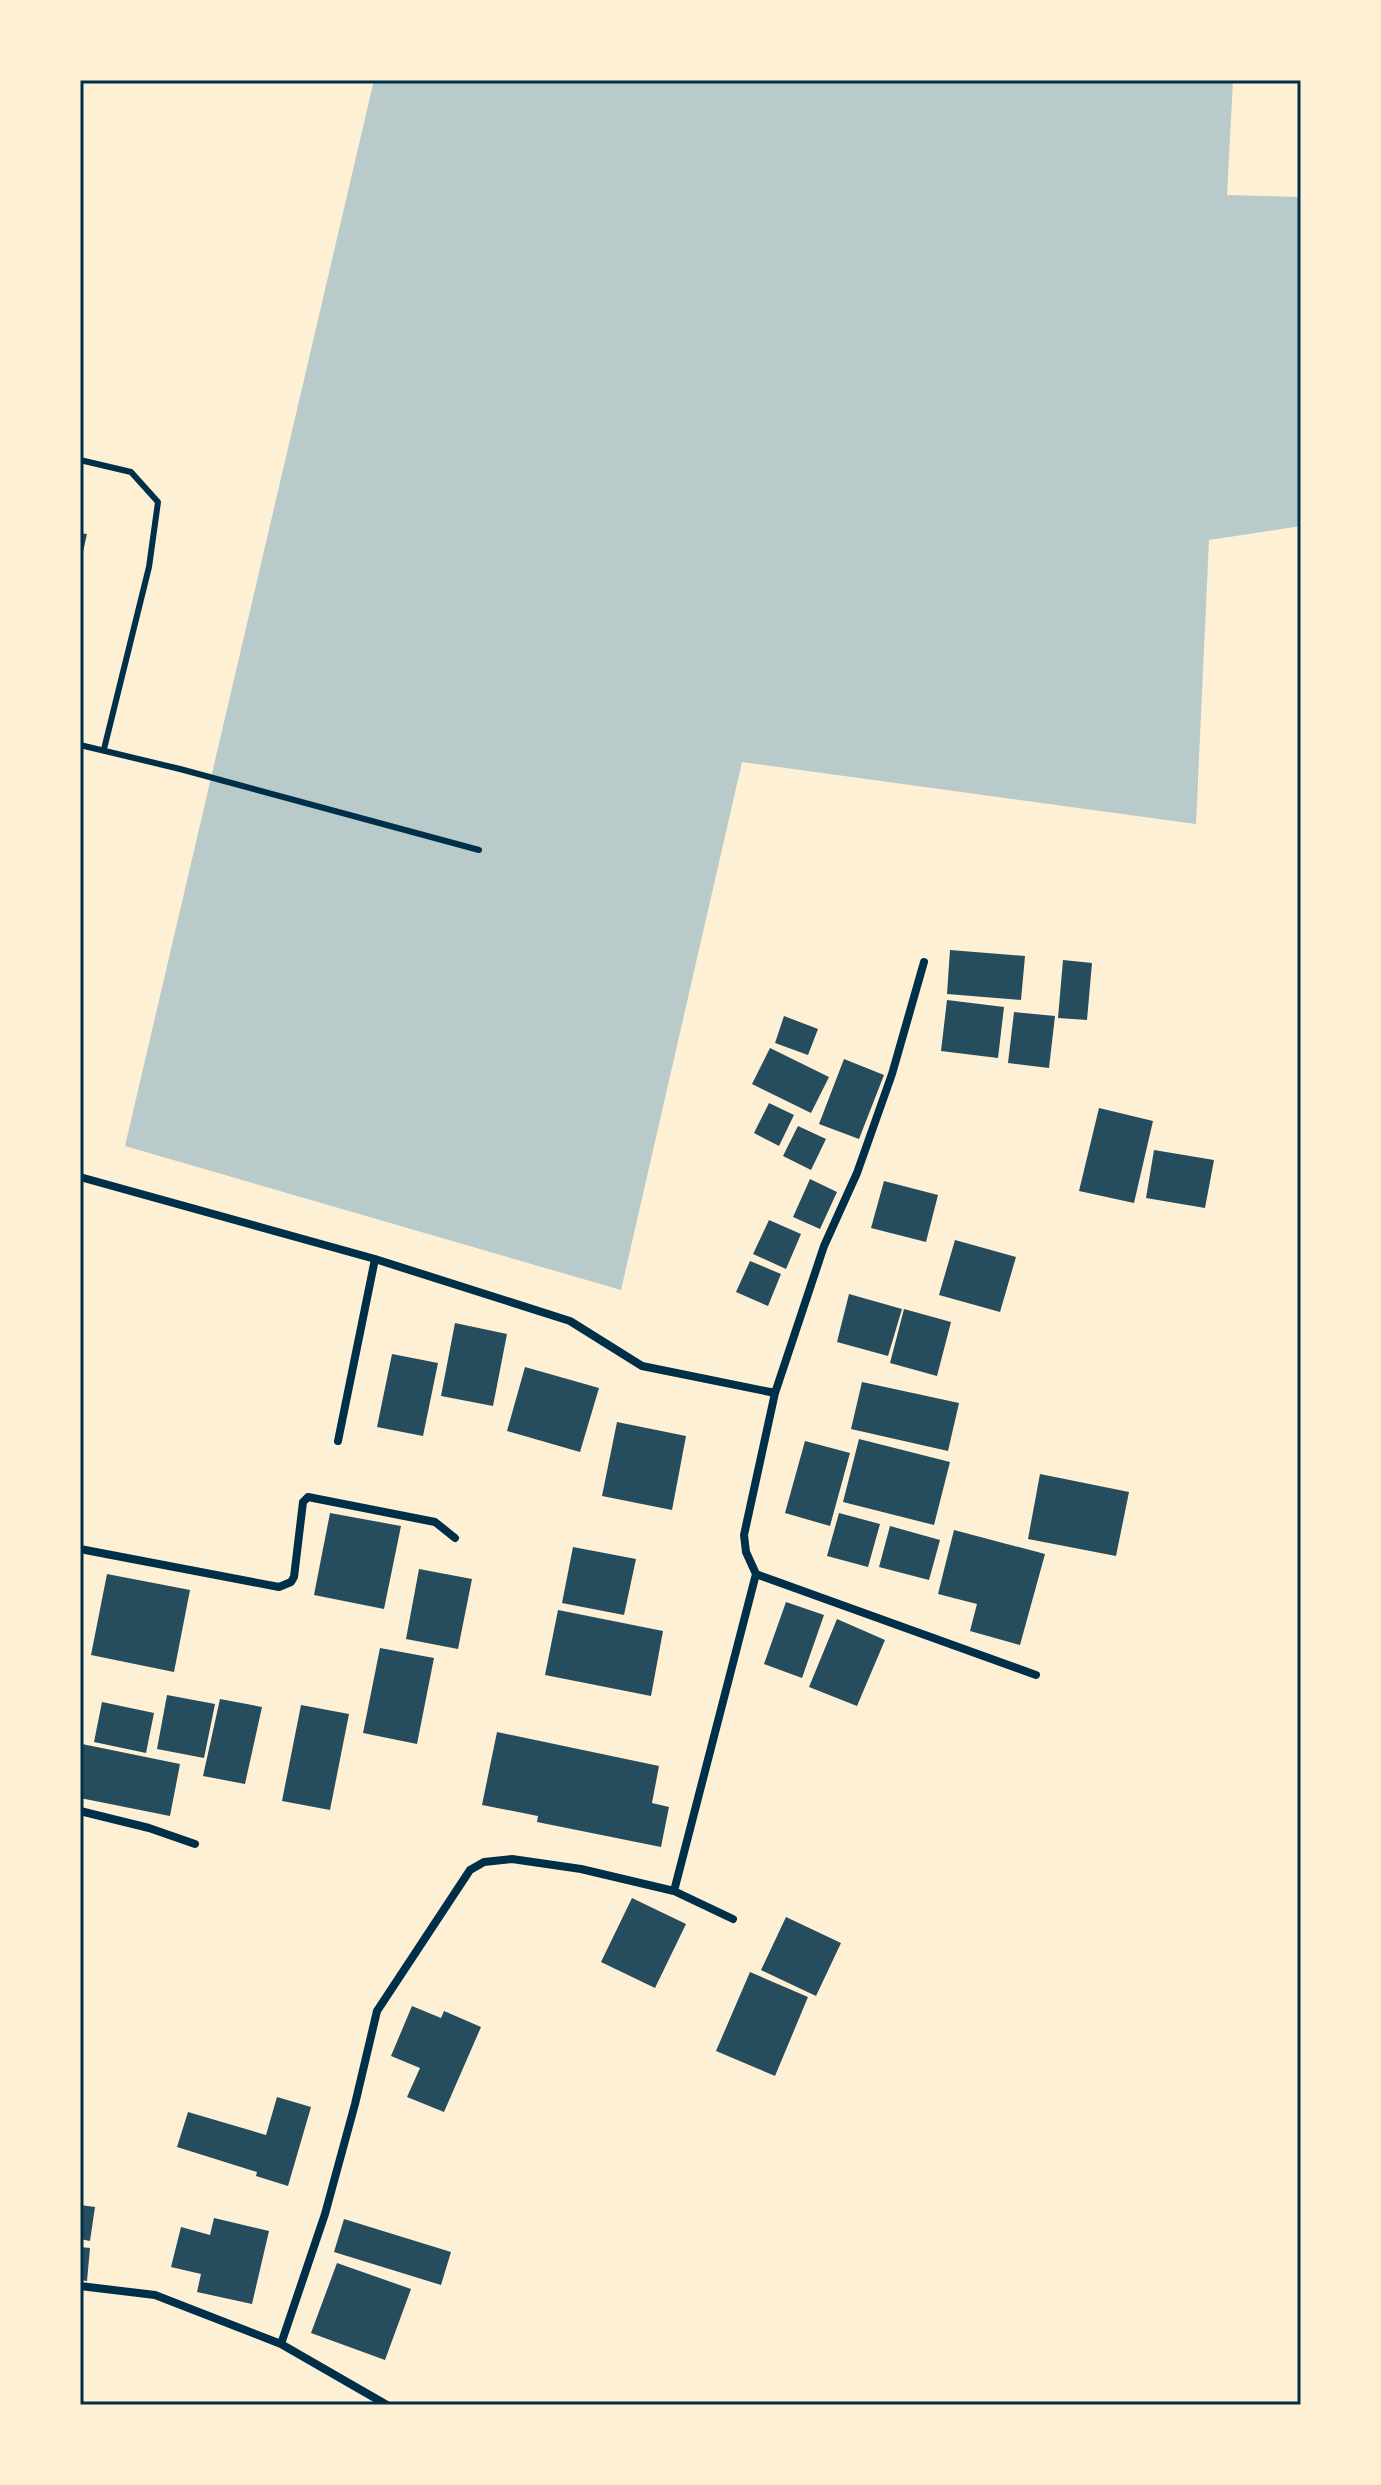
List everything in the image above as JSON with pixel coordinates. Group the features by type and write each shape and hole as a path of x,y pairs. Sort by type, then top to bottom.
{"street":[{"path":"674,1891 756,1574 746,1552 744,1535 775,1393 820,1259 857,1173 892,1074 924,962"},
{"path":"80,1177 375,1259 570,1321 642,1366 775,1393"},
{"path":"338,1441 375,1259"},
{"path":"80,1549 279,1587 291,1582 294,1577 303,1502 308,1497 435,1522 455,1538"},
{"path":"756,1574 1036,1675"},
{"path":"80,1811 149,1828 195,1844"},
{"path":"281,2344 325,2214 377,2011 470,1870 484,1862 512,1859 581,1869 674,1891 733,1919"},
{"path":"80,2286 155,2295 281,2344 387,2405"}],"lane":[{"path":"80,460 131,472 158,502 149,567 104,749"},
{"path":"80,745 479,850"}],"shaded area":[{"path":"374,80 1233,80 1227,195 1301,197 1301,526 1209,540 1196,824 742,762 621,1290 125,1146"}],"building":[{"path":"80,533 87,534 81,561 80,560"},
{"path":"950,950 1025,956 1021,1000 947,994"},
{"path":"1063,960 1092,963 1087,1020 1058,1018"},
{"path":"947,1000 1004,1007 998,1058 941,1051"},
{"path":"1014,1012 1055,1016 1049,1068 1008,1063"},
{"path":"784,1016 818,1029 808,1055 775,1043"},
{"path":"770,1048 829,1077 811,1113 752,1084"},
{"path":"844,1059 884,1075 859,1139 819,1124"},
{"path":"769,1103 794,1115 779,1146 754,1133"},
{"path":"1099,1108 1153,1121 1134,1203 1079,1191"},
{"path":"798,1126 826,1139 811,1170 783,1156"},
{"path":"1154,1150 1214,1160 1205,1208 1146,1198"},
{"path":"810,1179 837,1192 820,1229 793,1217"},
{"path":"884,1181 938,1195 926,1242 871,1228"},
{"path":"769,1220 801,1234 786,1269 753,1254"},
{"path":"955,1240 1016,1257 1000,1312 939,1295"},
{"path":"750,1261 781,1274 768,1306 736,1292"},
{"path":"849,1294 902,1309 888,1356 837,1342"},
{"path":"904,1309 951,1322 937,1376 890,1363"},
{"path":"455,1323 507,1334 493,1406 441,1396"},
{"path":"392,1354 438,1363 423,1436 377,1427"},
{"path":"525,1367 599,1388 580,1452 507,1431"},
{"path":"862,1382 959,1403 948,1451 851,1429"},
{"path":"617,1422 686,1436 672,1510 602,1496"},
{"path":"859,1439 950,1462 934,1525 843,1502"},
{"path":"805,1441 850,1453 830,1526 785,1513"},
{"path":"1040,1474 1129,1492 1116,1556 1028,1539"},
{"path":"330,1513 401,1526 384,1609 314,1595"},
{"path":"839,1513 880,1524 868,1567 827,1556"},
{"path":"890,1526 940,1540 929,1580 879,1567"},
{"path":"954,1530 1045,1554 1020,1645 970,1631 977,1604 938,1594"},
{"path":"573,1547 636,1559 624,1615 562,1603"},
{"path":"419,1569 472,1579 458,1649 406,1639"},
{"path":"107,1574 190,1590 174,1672 91,1655"},
{"path":"786,1602 824,1615 802,1678 764,1664"},
{"path":"558,1610 663,1631 651,1696 545,1675"},
{"path":"837,1619 885,1640 857,1706 809,1687"},
{"path":"380,1648 434,1658 417,1744 363,1733"},
{"path":"167,1695 215,1704 204,1758 157,1749"},
{"path":"220,1699 262,1707 245,1784 203,1776"},
{"path":"102,1702 154,1713 146,1753 94,1742"},
{"path":"301,1705 349,1714 330,1810 282,1801"},
{"path":"497,1732 659,1766 652,1803 669,1807 661,1847 537,1822 538,1816 482,1805"},
{"path":"82,1744 180,1764 170,1816 80,1798"},
{"path":"632,1898 686,1924 655,1988 601,1962"},
{"path":"786,1917 841,1943 816,1996 761,1970"},
{"path":"750,1972 808,1997 775,2076 716,2051"},
{"path":"412,2006 441,2018 444,2011 481,2027 444,2112 407,2097 420,2068 391,2056"},
{"path":"277,2097 311,2107 288,2186 256,2176 257,2172 177,2147 188,2112 266,2135"},
{"path":"80,2205 95,2207 90,2241 80,2239"},
{"path":"214,2218 269,2231 252,2304 197,2292 201,2274 171,2267 181,2227 210,2235"},
{"path":"344,2219 451,2252 441,2285 334,2252"},
{"path":"80,2247 90,2248 87,2281 80,2280"},
{"path":"337,2263 411,2289 385,2360 311,2333"}]}
